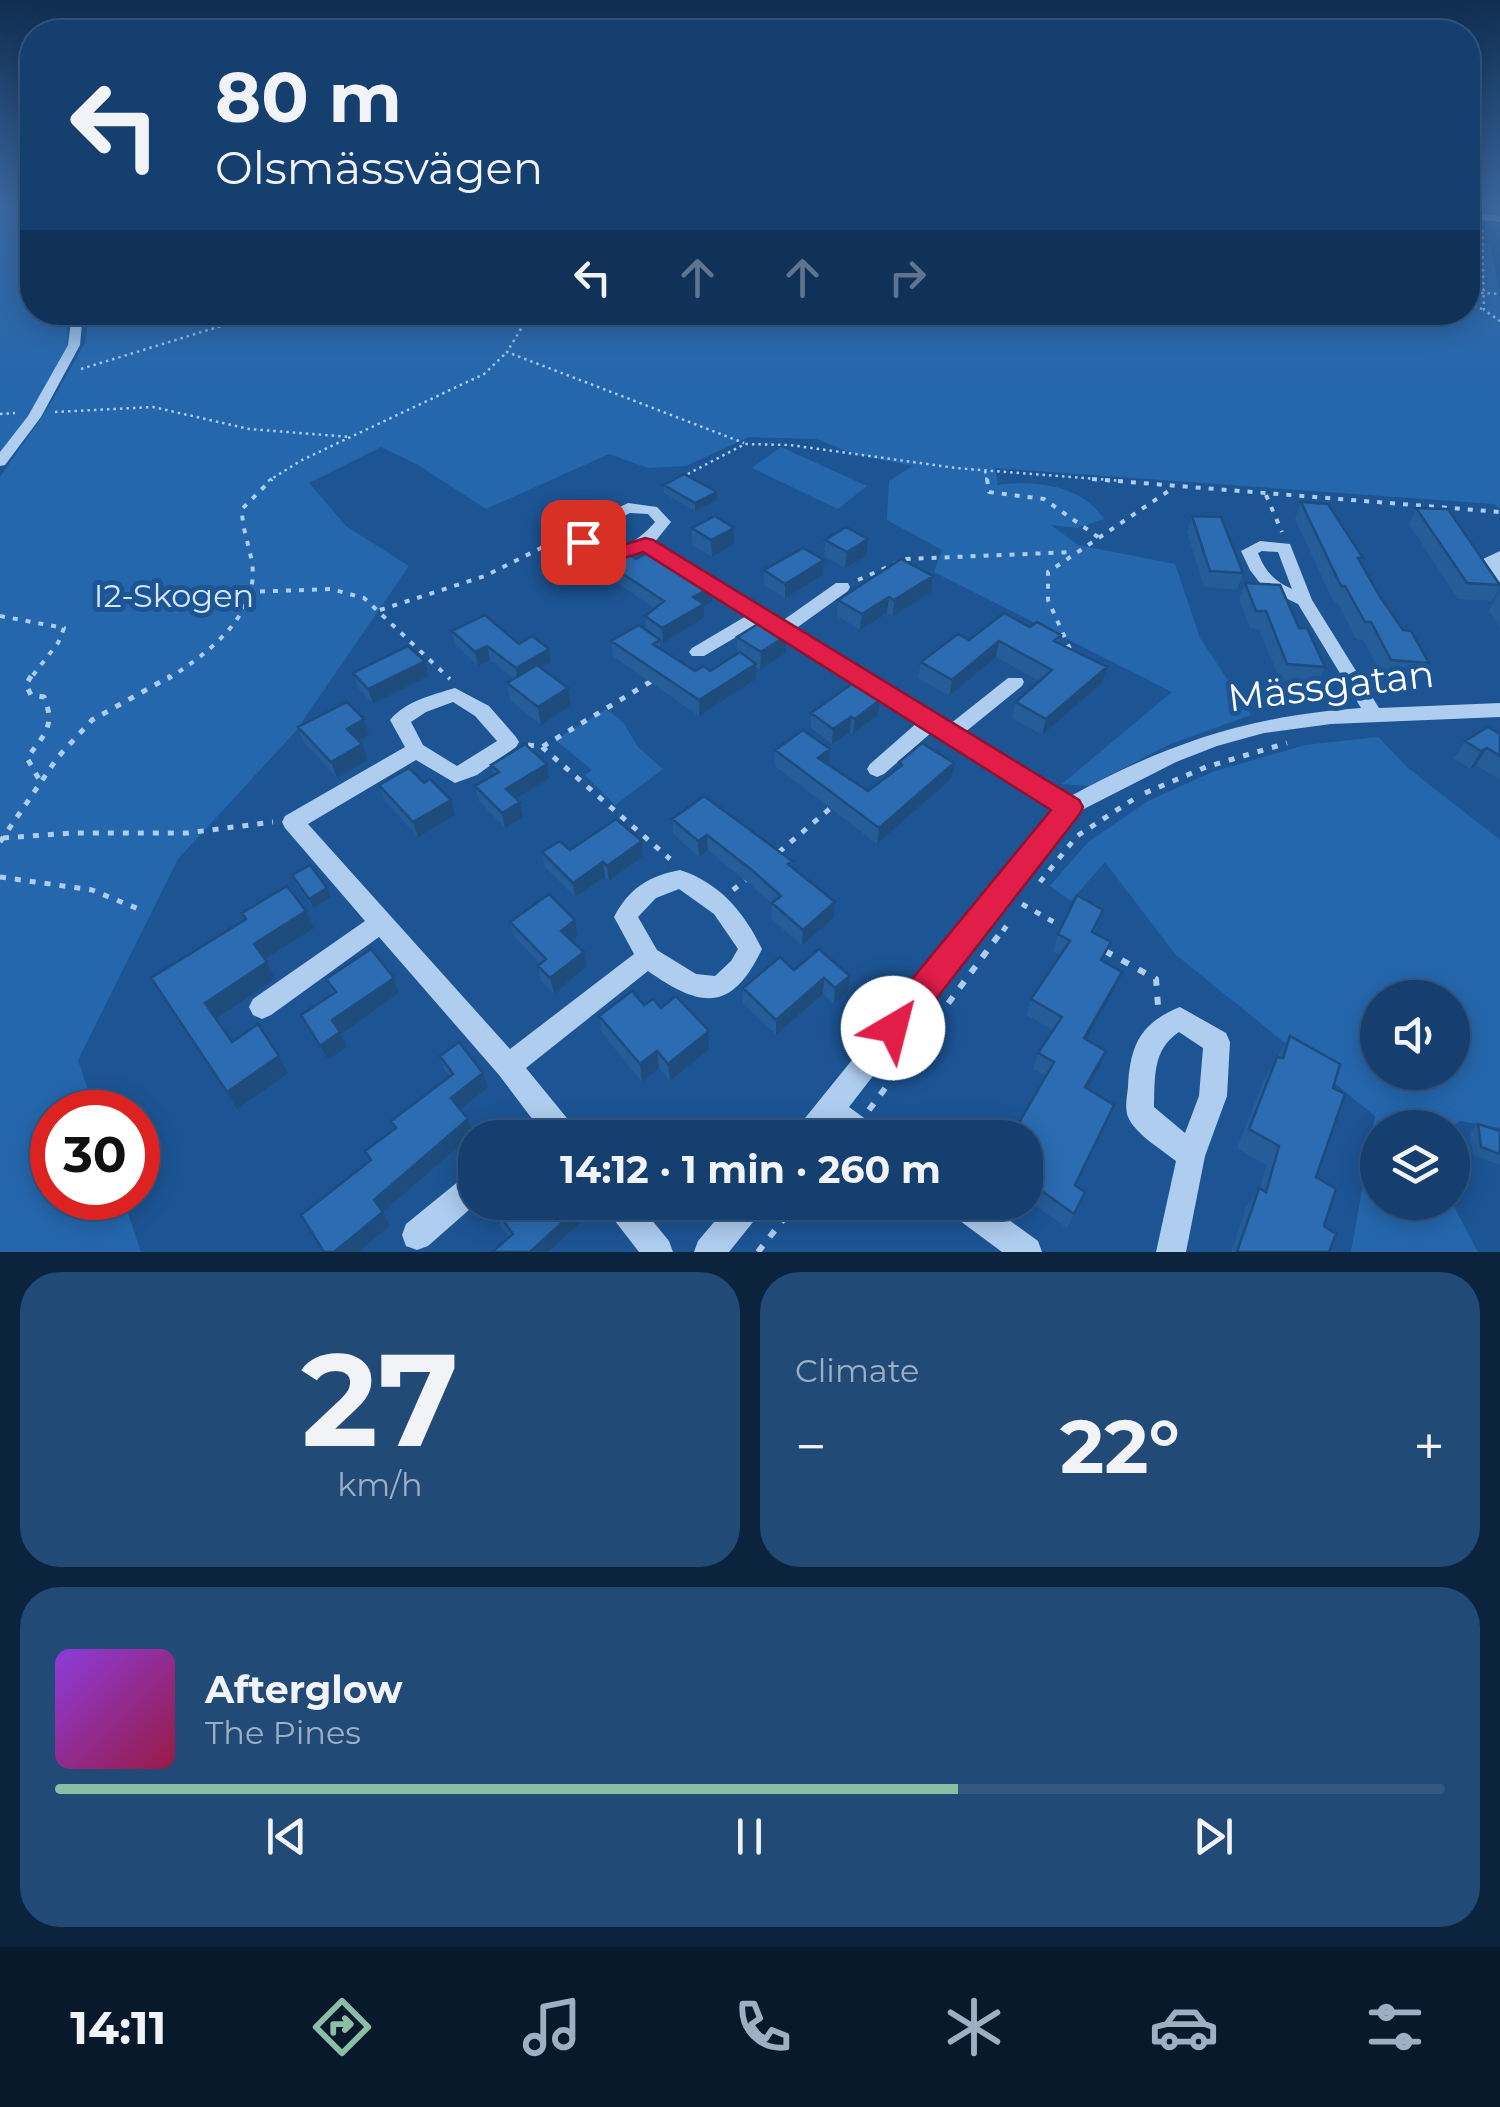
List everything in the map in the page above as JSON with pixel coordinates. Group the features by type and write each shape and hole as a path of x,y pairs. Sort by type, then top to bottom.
{"street":[{"path":"0,462 53,383 74,345 76,325"},
{"path":"628,508 652,510 663,522 645,544 613,556 601,555 583,542 584,530 628,508"},
{"path":"645,544 1069,807"},
{"path":"1304,600 1272,589 1255,571 1249,551 1260,546 1284,547 1304,600 1373,714"},
{"path":"1500,556 1491,559 1500,578"},
{"path":"784,628 842,587"},
{"path":"698,652 759,616"},
{"path":"951,733 1015,682"},
{"path":"455,694 482,711 508,742 470,770 455,774 416,750 400,720 420,706 455,694"},
{"name":"Mässgatan","path":"822,1120 1069,807 1129,774 1230,734 1373,714 1496,714"},
{"path":"877,769 932,722"},
{"path":"416,750 292,822 508,1066 542,1120"},
{"path":"680,879 718,903 740,926 750,949 741,970 726,984 702,989 648,956 626,917 632,902 654,886 680,879"},
{"path":"262,1006 382,922"},
{"path":"508,1066 648,956"},
{"path":"1171,1252 1190,1156 1213,1096 1217,1042 1180,1019 1160,1026 1144,1052 1140,1112 1190,1156"},
{"path":"830,1110 843,1120"},
{"path":"417,1235 458,1200"},
{"path":"632,1220 658,1252"},
{"path":"709,1252 736,1220"},
{"path":"983,1220 1027,1252"}],"path":[{"path":"1482,263 1484,310"},
{"path":"1480,293 1500,294"},
{"path":"1480,308 1500,322"},
{"path":"53,383 111,358 228,325"},
{"path":"1,840 41,782 92,720 140,696 210,652 243,611 253,566 242,532 242,509 262,484 302,460 484,374 507,352 523,325"},
{"path":"507,352 745,444 790,444 985,471 1500,512"},
{"path":"36,413 139,406 186,411 216,424 354,437"},
{"path":"678,479 745,444"},
{"path":"985,471 988,492 1044,499 1098,537"},
{"path":"1060,658 1072,647 1048,600 1048,572 1174,488"},
{"path":"1266,495 1287,542 1284,547"},
{"path":"1493,513 1500,522"},
{"path":"378,611 485,576 584,530"},
{"path":"842,587 906,559 1074,552"},
{"path":"247,592 344,590 364,598 448,674 455,694"},
{"path":"0,616 64,628 63,638 34,668 26,686 30,695 44,697 54,719 53,727 27,758 41,782"},
{"path":"680,879 670,859 542,747 698,652"},
{"path":"1072,932 1022,904 1077,836 1141,794 1206,767 1299,740"},
{"path":"776,854 834,806"},
{"path":"1,840 73,833 187,832 292,822"},
{"path":"718,903 761,867"},
{"path":"0,877 44,880 122,898 141,910"},
{"path":"870,1120 1010,920"},
{"path":"1089,942 1156,979 1160,1026"},
{"path":"758,1252 783,1220"}],"green space":[{"path":"0,263 20,263 20,325 68,325 67,346 33,410 0,452"},
{"name":"I2-Skogen","path":"1480,263 1494,263 1500,294 1500,509 1493,504 995,468 998,485 1056,487 1094,507 1104,519 1077,528 1051,525 1078,545 1175,564 1200,638 1251,715 1168,745 1089,786 1062,784 1172,692 934,572 942,550 887,520 889,481 913,466 854,454 816,439 749,437 686,466 648,468 609,454 486,509 418,465 381,447 309,483 346,526 409,566 295,732 178,859 78,1060 88,1090 30,1090 30,1220 130,1220 141,1252 0,1252 0,477 46,411 85,343 87,325 1480,325"},
{"path":"781,447 867,486 838,509 752,468"},
{"path":"606,709 623,722 638,747 663,769 615,805 585,775 592,770 555,740"},
{"path":"1378,737 1408,768 1500,840 1500,1128 1470,1123 1470,1110 1368,1110 1175,954 1105,862 1071,901 1050,886 1088,842 1148,801 1212,772 1305,745"},
{"path":"1360,1201 1360,1220 1461,1220 1478,1252 1351,1252"}],"building":[{"path":"684,474 717,492 695,503 664,485"},
{"path":"1301,502 1328,504 1363,558 1358,558 1379,595 1403,630 1411,631 1429,663 1391,660 1371,622 1365,622 1345,586 1341,586"},
{"path":"1416,508 1448,509 1500,585 1467,583"},
{"path":"715,516 734,528 711,540 692,528"},
{"path":"1192,516 1221,517 1243,573 1210,571"},
{"path":"567,527 599,549 574,562 542,540"},
{"path":"846,527 868,539 847,552 825,540"},
{"path":"803,548 824,560 785,584 764,570"},
{"path":"621,549 636,559 652,550 712,587 693,597 704,604 662,628 645,616 664,601 602,560"},
{"path":"901,559 933,576 862,614 838,600"},
{"path":"1245,583 1280,585 1299,628 1307,628 1325,667 1287,664 1266,611 1256,611"},
{"path":"1004,613 1030,627 1037,622 1061,635 1054,641 1107,667 1046,719 1016,702 1052,670 999,641 952,680 921,662 958,634 969,640"},
{"path":"485,615 519,644 532,636 549,649 516,668 487,646 475,652 452,631"},
{"path":"763,621 786,636 761,652 737,637"},
{"path":"639,625 660,640 653,644 695,671 704,666 710,671 740,652 756,664 699,700 611,641"},
{"path":"408,646 425,661 368,689 353,673"},
{"path":"537,665 568,688 538,707 507,683"},
{"path":"853,683 880,700 855,719 851,717 833,729 811,713"},
{"path":"347,702 364,719 347,729 362,744 331,762 298,727"},
{"path":"1488,727 1500,734 1500,756 1465,741"},
{"path":"803,730 830,749 818,758 868,791 902,765 899,762 922,743 954,763 879,828 775,750"},
{"path":"525,744 547,764 506,789 520,802 502,813 475,786 499,772 491,765"},
{"path":"409,768 424,783 430,779 451,800 413,822 379,785"},
{"path":"704,796 792,861 788,864 835,902 803,930 772,903 781,896 753,871 707,835 698,841 672,819"},
{"path":"616,819 642,841 607,866 603,862 573,883 542,852 560,841 570,850"},
{"path":"310,865 327,888 309,899 292,875"},
{"path":"287,886 306,911 254,944 267,962 205,1003 232,1042 258,1024 279,1056 227,1092 151,978 246,919 242,913"},
{"path":"549,894 575,920 561,931 584,952 550,978 538,966 546,959 510,922"},
{"path":"1077,895 1103,910 1092,932 1111,942 1101,960 1122,972 1084,1038 1106,1051 1085,1087 1114,1105 1075,1185 1085,1192 1074,1214 1043,1192 1043,1120 1021,1120 1054,1062 1038,1053 1062,1017 1031,999 1070,941 1058,934"},
{"path":"371,949 394,978 332,1020 340,1032 320,1046 301,1015 336,992 326,979"},
{"path":"819,949 850,976 835,988 824,978 776,1020 743,988 780,957 794,970"},
{"path":"632,991 644,1005 653,999 661,1008 676,996 709,1031 668,1064 657,1051 640,1064 599,1016"},
{"path":"1290,1036 1340,1064 1333,1088 1345,1094 1316,1177 1336,1189 1324,1226 1336,1234 1329,1252 1237,1252 1259,1188 1266,1192 1279,1146 1249,1129 1277,1057 1283,1058"},
{"path":"459,1042 483,1073 451,1098 468,1119 458,1120 458,1128 374,1200 383,1212 334,1252 324,1252 301,1215 371,1160 365,1151 396,1128 391,1121 453,1074 440,1056"},
{"path":"1478,1124 1500,1131 1500,1154 1481,1147"},
{"path":"503,1220 565,1220 530,1252 492,1252 513,1234"}],"route":[{"path":"583,542 588,549 613,556 645,544 1069,807 893,1028"}]}
